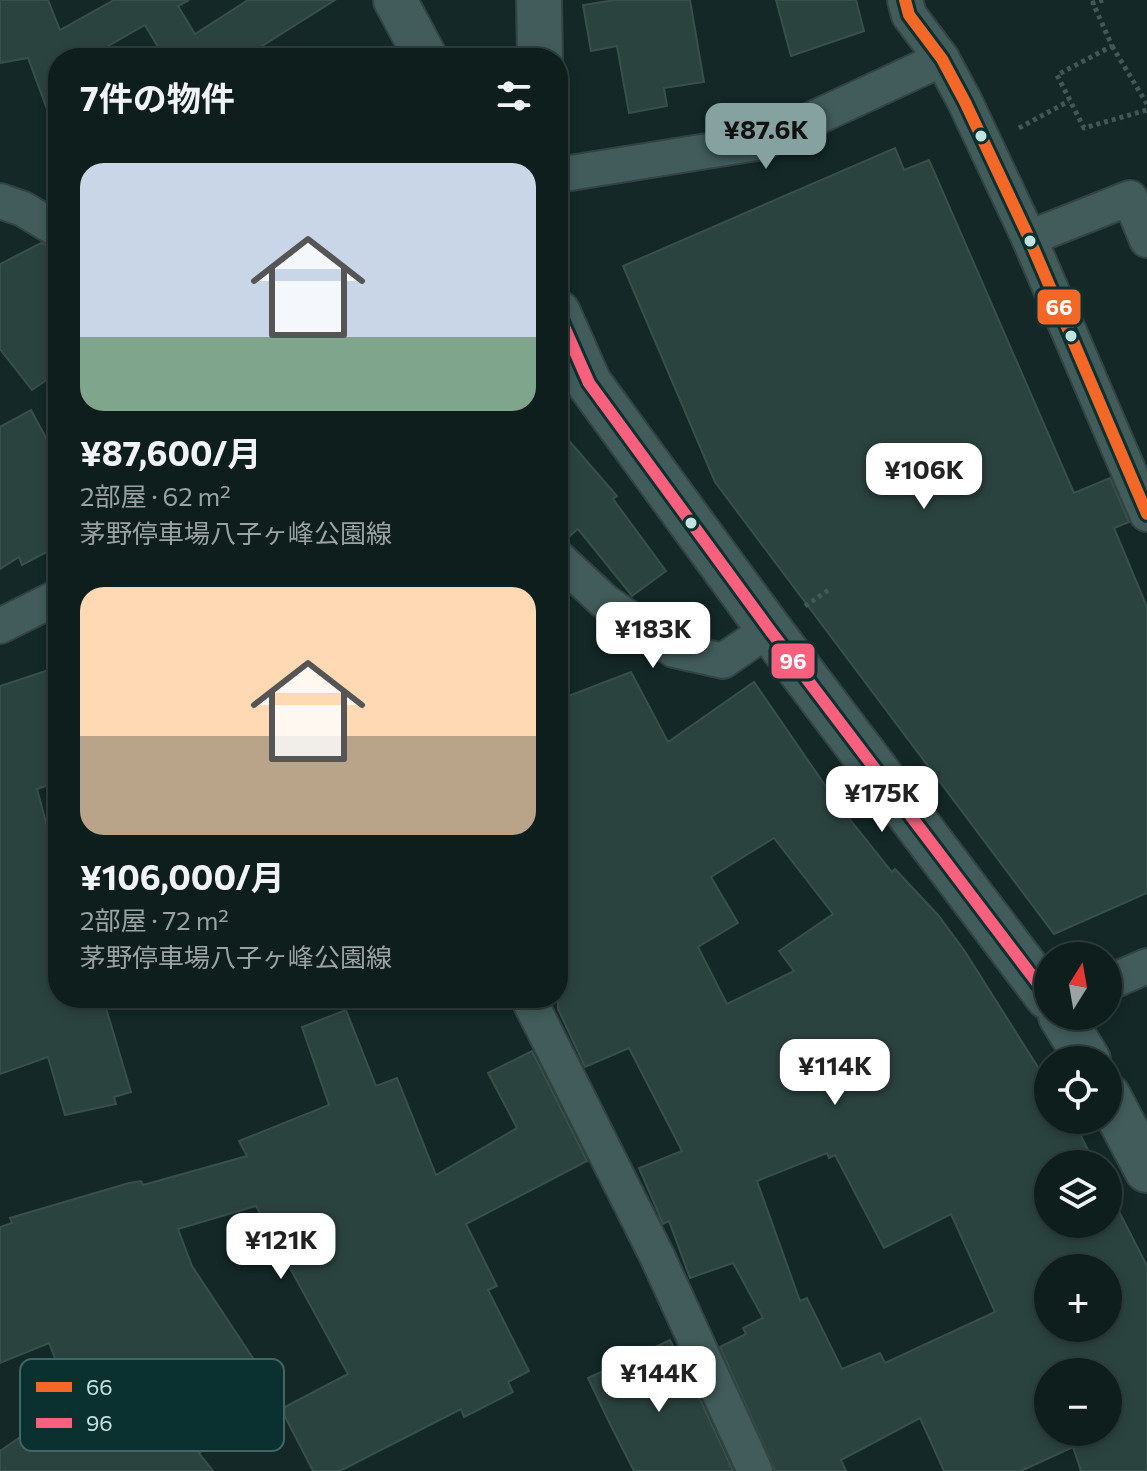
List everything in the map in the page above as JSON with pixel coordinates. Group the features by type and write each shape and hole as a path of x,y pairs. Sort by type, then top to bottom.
{"main road":[{"path":"539,0 540,48"},
{"path":"568,336 589,383 769,629 1034,979"},
{"path":"1122,1123 1147,1170"}],"street":[{"path":"395,0 421,48"},
{"path":"905,0 909,15 942,59 1029,238 1147,514"},
{"path":"568,173 763,142 942,59"},
{"path":"1029,238 1130,198 1147,240"},
{"path":"0,201 23,209 48,224"},
{"path":"568,567 604,601 674,650 723,661 769,629"},
{"path":"0,626 48,602"},
{"path":"1122,977 1147,966"},
{"path":"533,1008 657,1256 755,1471"}],"path":[{"path":"1103,0 1093,3 1112,46 1147,107 1084,128 1057,75 1112,46"},
{"path":"1019,128 1069,101"},
{"path":"807,605 830,589"}],"building":[{"path":"0,0 48,0 60,30 114,0 189,0 178,6 195,34 248,0 335,0 259,48 158,48 145,25 105,48 48,48 48,112 28,58 0,63"},
{"path":"615,0 690,0 704,82 664,88 667,106 629,113 617,46 591,51 583,5"},
{"path":"776,0 856,0 864,31 791,56"},
{"path":"895,148 904,170 929,160 1074,493 1110,478 1129,522 1114,528 1147,607 1147,893 1054,934 715,482 623,266"},
{"path":"41,243 48,246 48,379 32,390 0,349 0,264"},
{"path":"31,410 48,441 48,551 22,565 19,557 0,569 0,427"},
{"path":"568,440 617,496 613,499 666,571 632,596 578,529 568,537"},
{"path":"48,670 48,785 37,789 48,830 48,1008 106,1008 131,1092 114,1097 116,1104 65,1115 48,1057 0,1074 0,686"},
{"path":"631,672 668,742 754,682 840,807 892,872 895,869 938,915 964,950 1034,1061 1034,1134 1080,1134 1088,1150 1034,1150 1034,1238 1122,1238 1122,1217 1147,1266 1147,1471 1081,1471 1073,1447 1021,1471 944,1471 920,1418 841,1460 846,1471 775,1471 720,1347 746,1334 743,1328 763,1318 733,1263 690,1278 669,1221 663,1224 639,1168 682,1151 629,1048 585,1067 558,1009 568,1008 568,696","holes":["774,838 833,914 779,951 794,971 727,1004 698,947 738,923 711,877","827,1153 829,1158 835,1155 884,1248 951,1214 995,1312 885,1363 880,1353 842,1369 807,1298 800,1301 757,1181"]},
{"path":"346,1010 376,1086 397,1078 436,1175 517,1128 488,1073 532,1051 587,1161 466,1224 497,1286 488,1290 529,1371 508,1382 513,1392 464,1417 461,1409 340,1471 313,1471 284,1415 284,1407 348,1374 256,1206 178,1229 192,1266 254,1359 55,1359 49,1343 0,1363 0,1227 12,1223 10,1218 129,1183 141,1181 143,1185 247,1156 239,1141 329,1105 302,1027"},
{"path":"670,1340 733,1471 634,1471 611,1426 588,1378"},
{"path":"20,1437 20,1451 202,1451 199,1453 213,1471 0,1471 0,1451"}],"transit line":[{"name":"66","path":"905,0 909,15 942,59 965,102 1029,238 1147,514"},
{"name":"96","path":"568,336 589,383 769,629 1034,979"}]}
